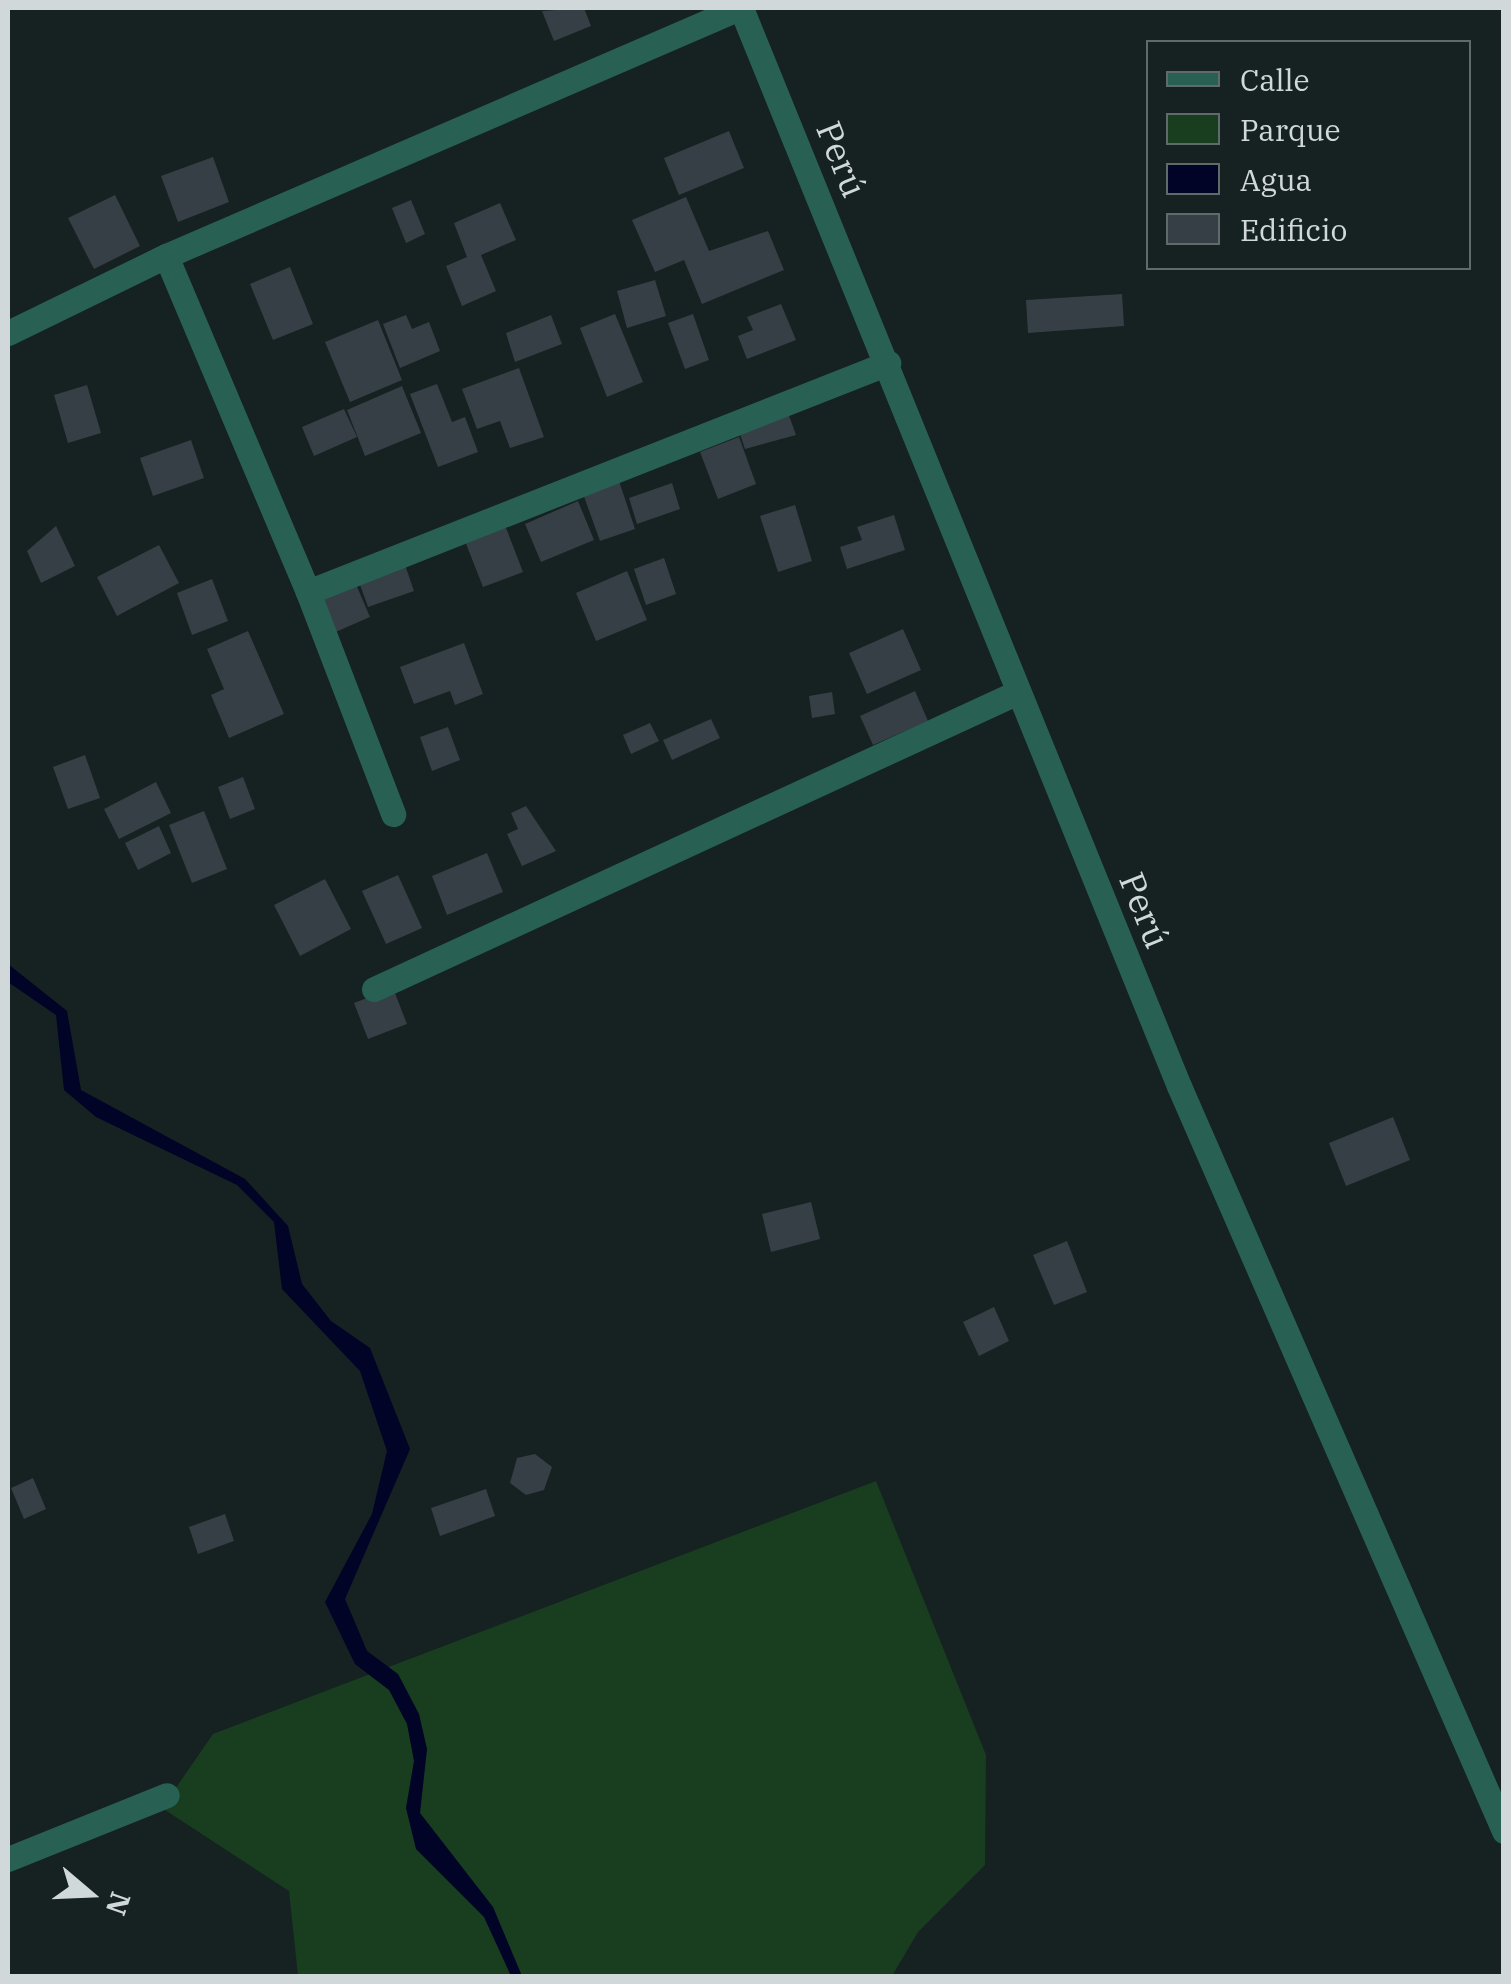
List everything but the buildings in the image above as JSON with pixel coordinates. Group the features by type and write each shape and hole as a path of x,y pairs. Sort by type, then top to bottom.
{"street":[{"path":"8,333 166,256 740,8"},
{"name":"Perú","path":"740,8 888,363 1018,692 1383,1568 1504,1831"},
{"path":"166,256 308,592 393,814"},
{"path":"308,592 888,363"},
{"path":"374,990 1018,692"},
{"path":"8,1859 166,1796"}],"green space":[{"path":"876,1481 986,1755 985,1865 918,1932 892,1976 298,1976 289,1891 162,1808 213,1734"}],"water":[{"path":"8,964 67,1011 81,1090 245,1179 288,1226 302,1284 331,1321 370,1348 410,1449 345,1599 367,1651 398,1674 419,1714 427,1749 420,1813 493,1907 522,1976 511,1976 484,1917 416,1849 406,1808 414,1761 407,1724 389,1690 355,1664 325,1602 372,1514 387,1451 360,1371 282,1289 274,1222 237,1185 96,1117 64,1090 56,1015 8,982"}]}
